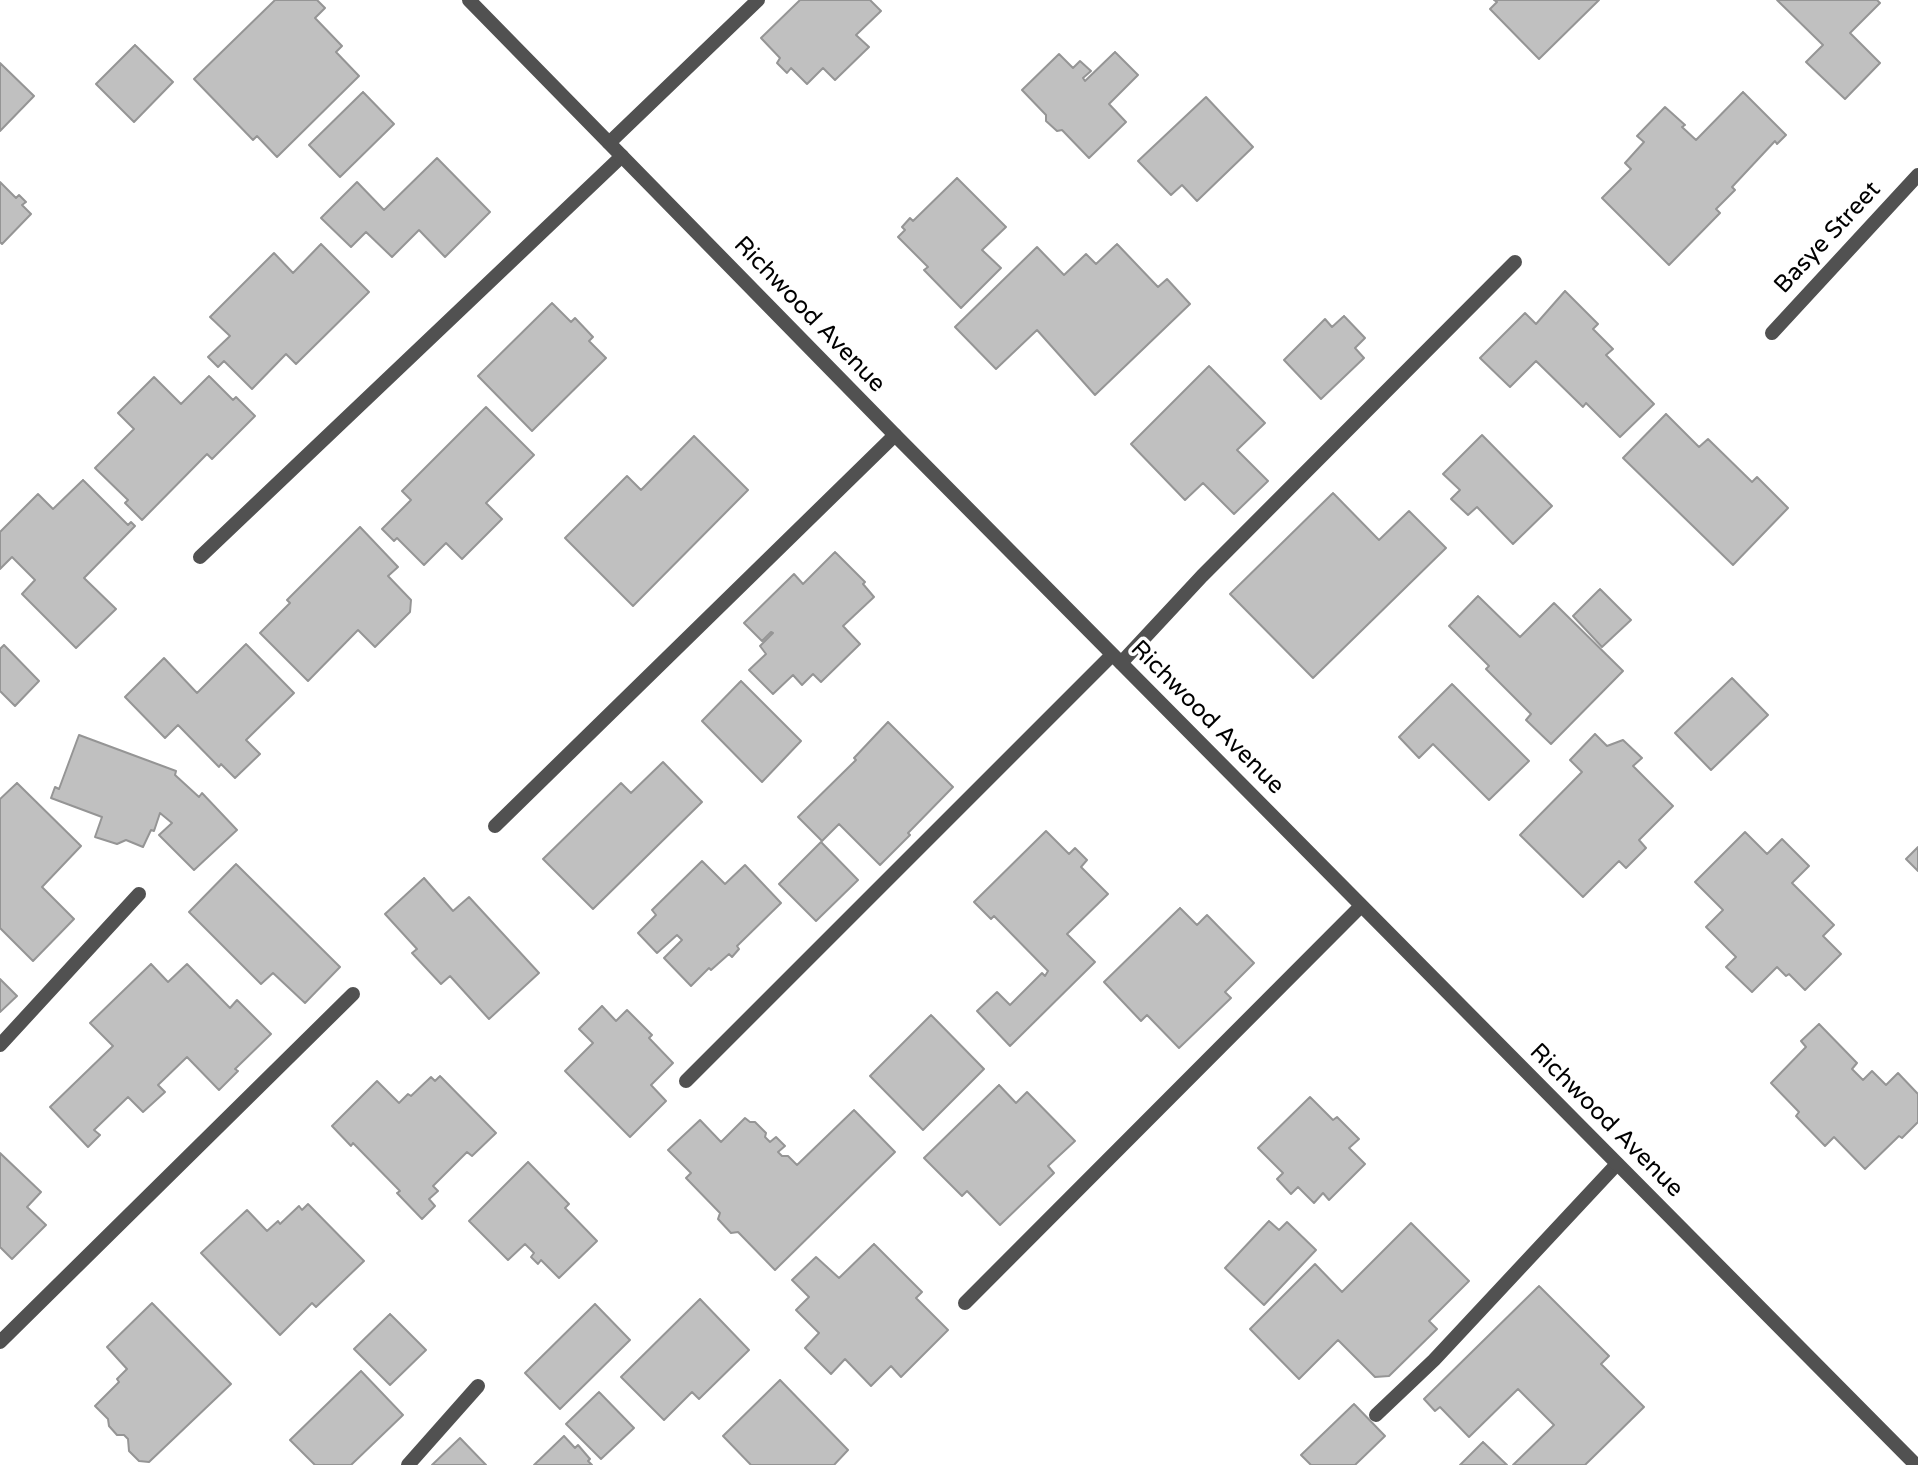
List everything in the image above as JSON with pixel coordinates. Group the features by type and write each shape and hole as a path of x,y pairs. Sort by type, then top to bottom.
{"street":[{"name":"Richwood Avenue","path":"469,0 895,435 1916,1465"},
{"path":"609,143 758,0"},
{"path":"200,556 622,156"},
{"name":"Basye Street","path":"1772,333 1918,174"},
{"path":"686,1081 1202,576 1514,262"},
{"path":"495,825 895,435"},
{"path":"0,1045 139,894"},
{"path":"965,1303 1361,906"},
{"path":"0,1342 353,994"},
{"path":"1376,1415 1434,1360 1617,1164"},
{"path":"408,1465 478,1386"}],"building":[{"path":"275,0 317,0 325,8 315,18 342,46 336,52 359,76 277,157 257,136 253,140 194,79"},
{"path":"800,0 870,0 881,11 856,35 869,47 835,80 823,68 807,84 791,68 787,73 777,63 780,58 761,38"},
{"path":"1494,0 1599,0 1539,59 1490,9 1497,2"},
{"path":"1777,0 1877,0 1880,3 1850,33 1880,63 1845,99 1806,62 1823,45"},
{"path":"135,45 173,82 134,122 96,84"},
{"path":"1115,52 1138,75 1109,104 1126,122 1089,158 1062,130 1057,131 1046,121 1046,115 1022,90 1059,54 1073,68 1080,61 1091,71 1083,78 1085,81"},
{"path":"0,63 34,96 0,131"},
{"path":"363,92 394,124 340,177 309,145"},
{"path":"1743,92 1786,135 1777,144 1775,141 1732,187 1735,190 1716,209 1720,213 1669,265 1602,198 1631,169 1625,163 1644,142 1637,136 1665,107 1685,125 1682,127 1696,140"},
{"path":"1206,97 1253,147 1197,201 1182,185 1171,195 1138,161"},
{"path":"437,158 490,212 445,257 419,230 392,257 366,232 351,247 321,218 357,182 384,210"},
{"path":"957,178 1006,227 982,250 1001,268 961,308 924,270 928,267 898,237 905,230 902,227 910,218 913,221"},
{"path":"0,182 16,198 19,195 26,202 22,205 31,214 2,244 0,242"},
{"path":"321,244 369,292 296,364 286,354 252,389 224,361 218,367 208,357 230,336 210,317 274,253 293,273"},
{"path":"1117,244 1158,287 1167,279 1190,304 1095,395 1037,330 996,369 955,327 1037,247 1064,275 1086,254 1096,264"},
{"path":"1565,291 1598,324 1593,329 1613,349 1606,355 1654,404 1620,437 1586,403 1583,407 1536,361 1510,387 1480,358 1525,313 1536,324"},
{"path":"552,303 571,322 575,318 593,337 589,341 606,358 532,431 478,376"},
{"path":"1344,316 1365,338 1355,348 1364,358 1321,399 1284,360 1325,319 1332,327"},
{"path":"1209,366 1265,423 1237,450 1268,481 1234,514 1203,483 1185,500 1131,444"},
{"path":"209,376 233,400 236,397 255,416 212,459 207,454 142,520 125,503 128,500 95,468 134,429 118,413 154,377 181,404"},
{"path":"486,407 534,455 486,503 502,519 462,559 446,543 424,565 397,538 394,541 382,529 411,500 402,491"},
{"path":"1666,414 1699,447 1708,439 1752,482 1757,477 1788,508 1733,565 1623,458"},
{"path":"1482,435 1552,506 1513,544 1477,507 1468,515 1451,499 1460,490 1443,474"},
{"path":"694,436 748,490 633,606 565,538 627,476 641,490"},
{"path":"83,480 128,525 131,522 135,526 84,578 116,609 76,648 22,594 35,580 12,557 0,569 0,532 38,494 53,509"},
{"path":"1333,493 1379,540 1409,511 1446,548 1313,678 1230,594"},
{"path":"360,527 398,567 388,576 411,600 410,612 375,647 358,630 308,681 260,633 290,603 287,600"},
{"path":"835,552 865,582 863,584 874,597 843,626 860,644 821,682 813,674 802,685 793,675 773,694 749,670 766,654 760,646 773,633 762,641 744,623 794,574 803,584"},
{"path":"1600,589 1631,620 1602,647 1573,616"},
{"path":"1478,596 1520,637 1554,603 1623,671 1551,744 1526,720 1531,714 1486,669 1489,666 1449,626"},
{"path":"246,644 294,693 246,740 260,754 235,778 221,764 219,767 178,725 165,738 125,697 164,658 197,693"},
{"path":"4,645 39,681 15,706 0,691 0,649"},
{"path":"1732,678 1768,715 1711,770 1675,733"},
{"path":"741,681 801,741 762,782 702,721"},
{"path":"1452,684 1529,761 1489,800 1433,744 1419,758 1399,737"},
{"path":"888,722 953,787 880,865 839,824 822,841 798,817 856,760 854,758"},
{"path":"1595,734 1607,746 1623,740 1642,758 1633,766 1673,806 1639,840 1646,848 1626,868 1619,861 1583,897 1520,835 1582,772 1570,760"},
{"path":"79,735 176,771 175,775 199,797 202,793 237,830 194,870 159,835 172,823 160,813 154,831 151,830 143,847 126,840 117,844 95,837 102,817 51,798 55,787 59,789"},
{"path":"663,762 702,802 593,909 543,859 621,783 631,793"},
{"path":"17,783 81,846 42,887 74,919 33,961 0,928 0,799"},
{"path":"1046,831 1069,854 1075,848 1087,860 1081,867 1108,894 1067,934 1095,962 1010,1046 977,1011 997,992 1010,1005 1042,973 1045,976 1048,971 994,916 991,919 974,902"},
{"path":"1745,832 1767,854 1782,839 1809,866 1792,883 1834,925 1823,936 1841,954 1805,990 1789,974 1786,976 1777,967 1752,992 1726,967 1736,957 1706,927 1723,910 1695,882"},
{"path":"821,842 858,880 816,921 779,884"},
{"path":"1918,847 1918,871 1906,859"},
{"path":"702,861 725,884 745,865 781,903 737,946 739,949 732,957 729,954 711,970 709,968 691,986 664,958 682,940 677,935 657,953 638,933 656,915 652,910"},
{"path":"236,864 340,967 305,1003 273,973 261,984 189,912"},
{"path":"424,878 453,911 469,897 539,973 489,1019 450,976 441,984 412,953 417,949 385,914"},
{"path":"1180,908 1197,925 1207,915 1254,963 1225,992 1231,998 1179,1048 1147,1015 1141,1021 1104,982"},
{"path":"151,964 168,982 187,964 230,1008 237,1000 271,1034 235,1069 238,1071 219,1090 187,1057 158,1085 165,1092 143,1112 128,1097 94,1130 100,1135 88,1147 50,1107 113,1046 90,1023"},
{"path":"0,979 17,996 0,1012"},
{"path":"602,1006 616,1021 627,1010 652,1035 649,1038 673,1063 651,1085 666,1101 630,1137 565,1071 593,1043 579,1029"},
{"path":"931,1015 984,1069 923,1130 870,1076"},
{"path":"1819,1024 1857,1063 1852,1069 1863,1080 1872,1071 1886,1085 1898,1073 1918,1094 1918,1122 1902,1138 1899,1136 1865,1169 1834,1137 1825,1146 1796,1116 1799,1112 1771,1083 1806,1047 1801,1041"},
{"path":"440,1076 496,1133 472,1156 467,1152 433,1186 438,1191 429,1199 435,1206 422,1219 397,1193 400,1191 353,1143 351,1146 332,1126 377,1081 399,1103 408,1094 411,1096 431,1077 435,1081"},
{"path":"999,1085 1016,1103 1027,1092 1075,1141 1048,1166 1054,1173 1000,1225 967,1191 962,1196 924,1158"},
{"path":"1310,1097 1333,1120 1337,1117 1359,1139 1349,1148 1365,1164 1329,1200 1323,1193 1314,1203 1298,1187 1291,1194 1277,1179 1283,1173 1258,1148"},
{"path":"854,1110 895,1152 775,1270 738,1232 731,1233 718,1219 720,1213 686,1178 691,1173 668,1150 700,1120 721,1142 745,1118 755,1122 766,1133 765,1137 770,1142 776,1137 785,1146 778,1152 782,1156 788,1156 797,1165"},
{"path":"0,1153 41,1192 27,1207 46,1225 12,1259 0,1247"},
{"path":"528,1162 569,1204 565,1208 597,1241 559,1278 541,1260 538,1264 531,1257 534,1253 525,1244 508,1260 469,1221"},
{"path":"308,1204 364,1261 316,1307 312,1303 280,1335 201,1253 247,1210 267,1231 278,1221 280,1224 299,1206 302,1210"},
{"path":"1269,1221 1279,1230 1287,1222 1316,1250 1264,1305 1225,1268"},
{"path":"1411,1223 1469,1281 1429,1321 1437,1329 1389,1376 1375,1377 1338,1340 1299,1379 1250,1329 1315,1264 1342,1292"},
{"path":"874,1244 922,1292 916,1298 948,1330 901,1377 891,1366 871,1386 845,1359 831,1374 805,1348 819,1333 796,1310 809,1297 792,1280 816,1257 839,1278"},
{"path":"1539,1286 1609,1356 1601,1364 1644,1407 1585,1465 1513,1465 1554,1425 1518,1389 1469,1437 1440,1407 1435,1411 1424,1399"},
{"path":"700,1299 749,1350 699,1399 692,1392 664,1420 621,1377"},
{"path":"152,1303 231,1384 149,1462 139,1461 129,1451 128,1439 124,1435 117,1435 109,1426 108,1419 95,1406 119,1382 117,1379 127,1369 107,1347"},
{"path":"595,1304 630,1340 560,1409 525,1373"},
{"path":"390,1314 426,1350 390,1385 354,1349"},
{"path":"361,1371 403,1415 351,1465 315,1465 290,1440"},
{"path":"780,1380 848,1450 834,1465 751,1465 723,1436"},
{"path":"599,1392 634,1428 601,1459 566,1424"},
{"path":"1354,1404 1385,1436 1355,1465 1311,1465 1301,1455"},
{"path":"564,1436 575,1448 578,1445 592,1465 534,1465"},
{"path":"460,1438 486,1465 432,1465"},
{"path":"1483,1442 1507,1465 1460,1465"}]}
